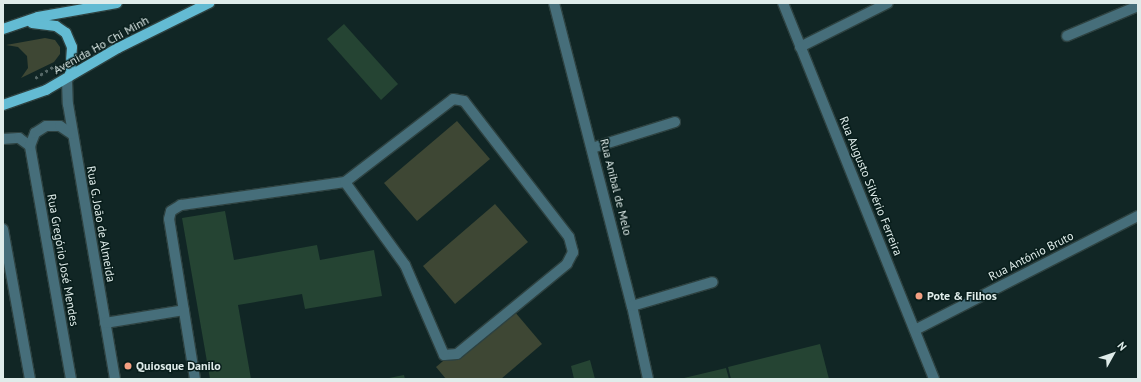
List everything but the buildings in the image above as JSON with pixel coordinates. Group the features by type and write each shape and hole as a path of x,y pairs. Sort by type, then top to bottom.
{"main road":[{"path":"3,29 38,17 116,3"},
{"name":"Avenida Ho Chi Minh","path":"3,105 46,90 70,74 209,3"},
{"path":"17,24 43,23 56,26 66,33 72,47 70,74"}],"street":[{"name":"Rua Aníbal de Melo","path":"554,3 632,306 648,379"},
{"name":"Rua Augusto Silvério Ferreira","path":"783,3 934,379"},
{"path":"800,47 888,3"},
{"path":"1067,36 1138,6"},
{"name":"Rua G. João de Almeida","path":"70,74 67,90 72,134 115,379"},
{"path":"195,379 169,219 171,211 181,205 345,182 446,103 459,98 569,238 573,252 567,264 457,354 444,355 405,265 345,182"},
{"path":"592,148 675,122"},
{"path":"3,139 19,138 30,146 35,133 46,126 60,126 72,134"},
{"name":"Rua Gregório José Mendes","path":"30,146 71,379"},
{"name":"Rua António Bruto","path":"914,330 1138,216"},
{"path":"3,229 6,260 30,379"},
{"path":"632,306 713,282"},
{"path":"105,323 184,310"}],"path":[{"path":"29,80 59,62"}],"green space":[{"path":"45,38 55,40 60,47 60,54 54,62 21,78 28,68 27,56 18,47 6,45"},
{"path":"457,121 490,159 417,221 384,183"},
{"path":"495,204 528,242 455,304 423,266"},
{"path":"509,305 542,344 501,379 446,379 436,367"}],"place":[{"name":"Pote & Filhos","path":"919,296"},
{"name":"Quiosque Danilo","path":"128,366"}]}
